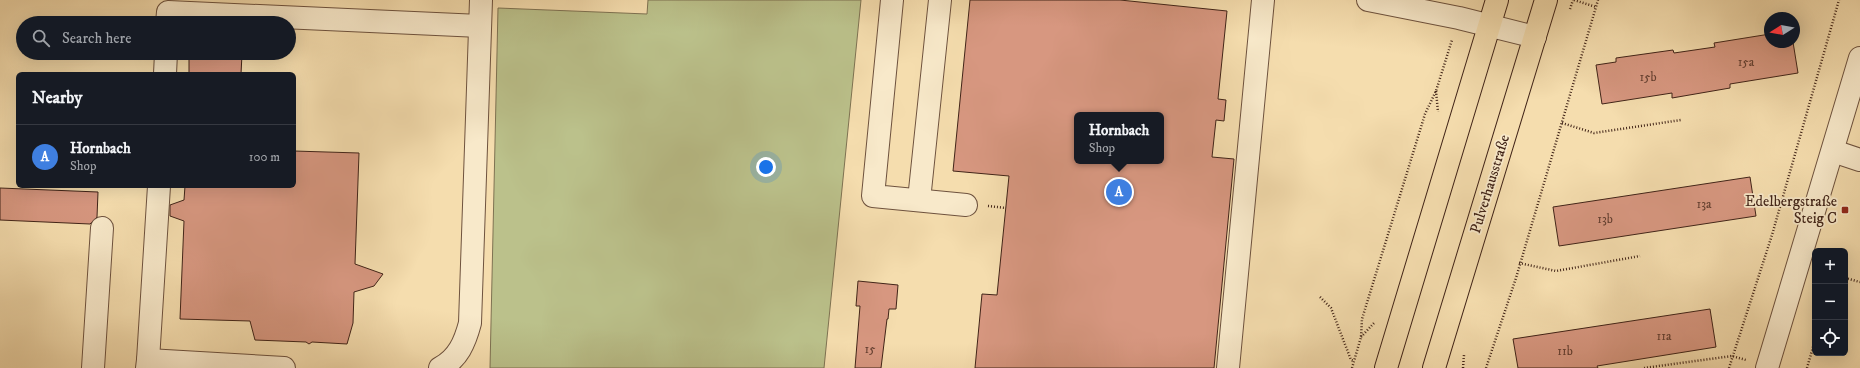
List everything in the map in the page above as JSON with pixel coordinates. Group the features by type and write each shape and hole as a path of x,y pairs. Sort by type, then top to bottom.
{"main road":[{"path":"1386,368 1497,0"},
{"name":"Pulverhausstraße","path":"1434,368 1546,0"}],"street":[{"path":"440,368 454,357 462,348 470,323 481,0"},
{"path":"892,0 873,196 966,204"},
{"path":"919,200 940,0"},
{"path":"1228,368 1263,0"},
{"path":"1368,0 1459,18 1535,37"},
{"path":"168,16 168,12 257,16"},
{"path":"296,18 480,26"},
{"path":"1767,368 1860,58"},
{"path":"165,72 166,60"},
{"path":"1833,151 1860,160"},
{"path":"159,188 147,364 284,368"},
{"path":"93,368 102,228"}],"path":[{"path":"1574,0 1596,7"},
{"path":"1486,368 1562,123 1598,0"},
{"path":"1729,368 1772,235 1839,0"},
{"path":"1352,368 1362,337 1362,319 1425,114 1436,91 1459,18"},
{"path":"1562,123 1594,133 1681,120"},
{"path":"1519,263 1556,271 1640,256"},
{"path":"1848,279 1860,282"},
{"path":"1320,297 1332,308 1351,360 1354,361"},
{"path":"1806,368 1812,349"},
{"path":"1644,368 1732,356 1767,368"}],"green space":[{"path":"648,0 861,0 824,368 490,368 498,8 647,14"}],"building":[{"path":"970,0 1120,0 1227,11 1218,99 1226,100 1224,121 1216,120 1212,157 1234,159 1214,368 975,368 982,294 997,295 1009,176 953,171"},
{"path":"1764,35 1764,48 1794,48 1798,73 1730,84 1730,88 1672,98 1672,93 1602,104 1596,65 1616,62 1616,58 1673,50 1674,53 1715,47 1714,43"},
{"path":"189,60 242,60 241,72 189,72"},
{"path":"296,151 359,153 355,264 383,274 374,286 354,292 353,323 347,344 312,342 309,344 306,342 255,340 250,321 180,319 184,221 170,216 170,205 184,200 185,188 296,188"},
{"path":"1750,177 1756,216 1559,246 1553,207"},
{"path":"0,188 98,192 97,217 90,224 0,220"},
{"path":"858,281 898,285 896,309 889,309 881,368 855,368 860,306 856,306"},
{"path":"1710,309 1716,347 1597,366 1598,368 1518,368 1513,339"}],"place":[{"name":"Hornbach","path":"1119,192"},
{"name":"Edelbergstraße Steig C","path":"1845,210"}]}
